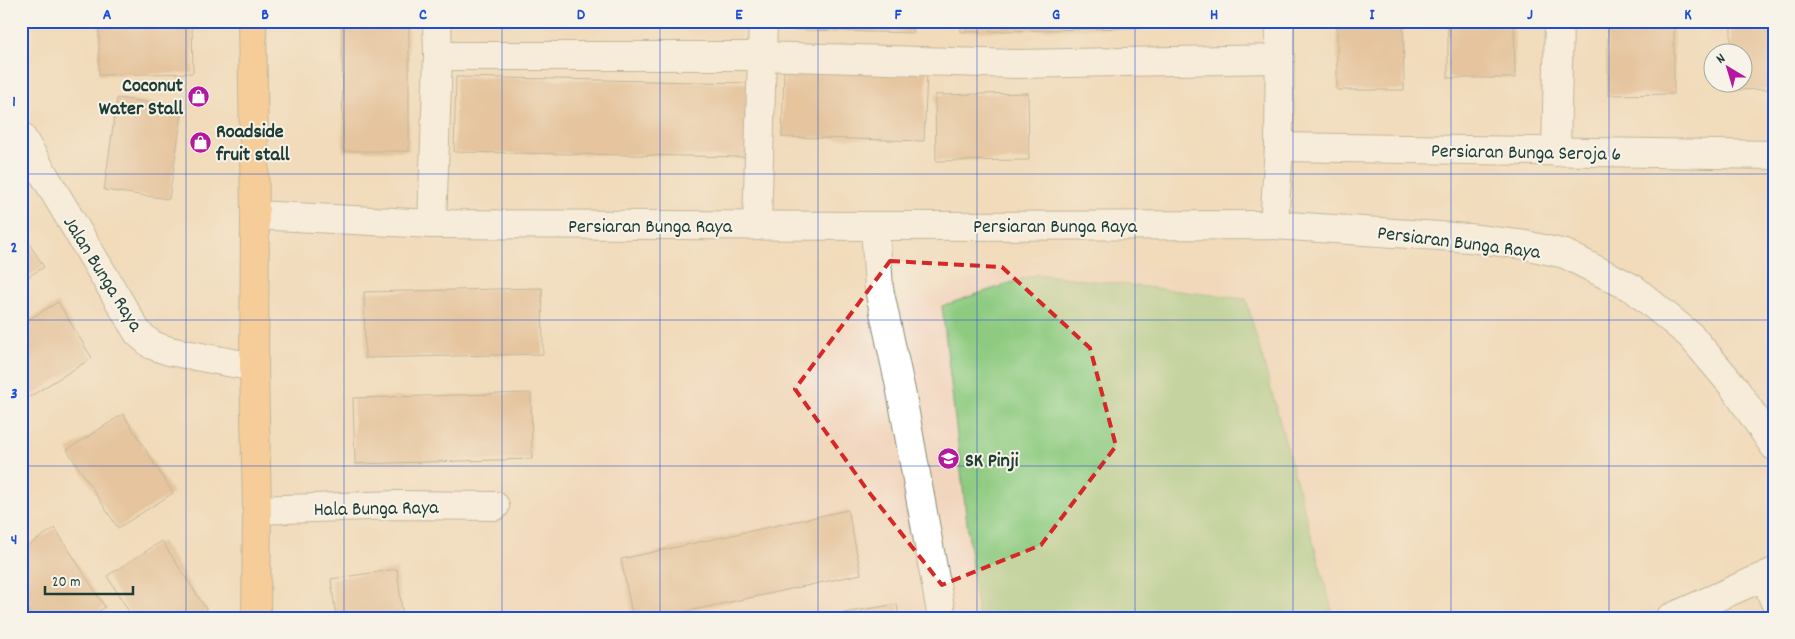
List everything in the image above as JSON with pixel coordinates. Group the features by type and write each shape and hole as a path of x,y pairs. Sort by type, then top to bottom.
{"main road":[{"path":"252,21 255,215 254,367 257,510 256,618"}],"street":[{"path":"432,224 438,56 437,21"},
{"path":"758,226 763,21"},
{"path":"1274,225 1278,147 1280,21"},
{"path":"1556,152 1559,21"},
{"path":"438,56 761,56 1016,64 1280,59"},
{"name":"Jalan Bunga Raya","path":"21,136 138,333 152,344 169,351 254,367"},
{"name":"Persiaran Bunga Seroja 6","path":"1278,147 1774,155"},
{"name":"Persiaran Bunga Raya","path":"255,215 432,224 758,226 1274,225 1469,238 1525,245 1565,254 1634,289 1691,336 1733,386 1774,446"},
{"path":"874,226 879,289 901,391 942,618"},
{"name":"Hala Bunga Raya","path":"257,510 397,505 495,506"},
{"path":"1670,618 1771,582"}],"highlighted area":[{"path":"890,261 1002,267 1090,348 1116,446 1041,545 942,585 868,491 795,389"}],"shaded area":[{"name":"SK Pinji","path":"1022,261 1260,271 1349,616 1347,618 482,618 517,532 662,386"}],"green space":[{"path":"1037,274 1246,299 1332,610 1322,618 978,618 942,306"}],"building":[{"path":"99,21 192,21 193,73 99,75"},
{"path":"342,21 409,21 409,151 343,151"},
{"path":"634,21 745,21 745,25 634,23"},
{"path":"771,21 913,21 913,33 770,29"},
{"path":"961,21 1254,21 1254,25 961,32"},
{"path":"1337,21 1403,21 1404,90 1337,90"},
{"path":"1448,21 1514,21 1515,78 1448,78"},
{"path":"1608,21 1674,21 1674,94 1608,95"},
{"path":"1731,21 1774,21 1774,89 1752,90 1752,42 1731,42"},
{"path":"784,68 927,72 924,141 782,137"},
{"path":"456,77 748,83 747,157 454,152"},
{"path":"1028,93 1029,160 936,161 935,95"},
{"path":"117,98 183,107 169,199 104,190"},
{"path":"21,231 44,267 21,281"},
{"path":"542,288 543,354 365,358 364,292"},
{"path":"58,302 92,358 21,402 21,324"},
{"path":"531,393 532,459 355,464 353,398"},
{"path":"123,414 173,493 118,528 67,450"},
{"path":"848,510 861,574 656,618 633,618 621,559"},
{"path":"55,528 105,607 88,618 33,618 21,599 21,550"},
{"path":"162,541 212,618 133,618 107,576"},
{"path":"397,569 403,618 336,618 331,579"},
{"path":"897,604 899,618 833,618 833,615"}],"place":[{"name":"Coconut Water Stall","path":"199,96"},
{"name":"Roadside fruit stall","path":"200,142"},
{"name":"SK Pinji","path":"949,459"}]}
